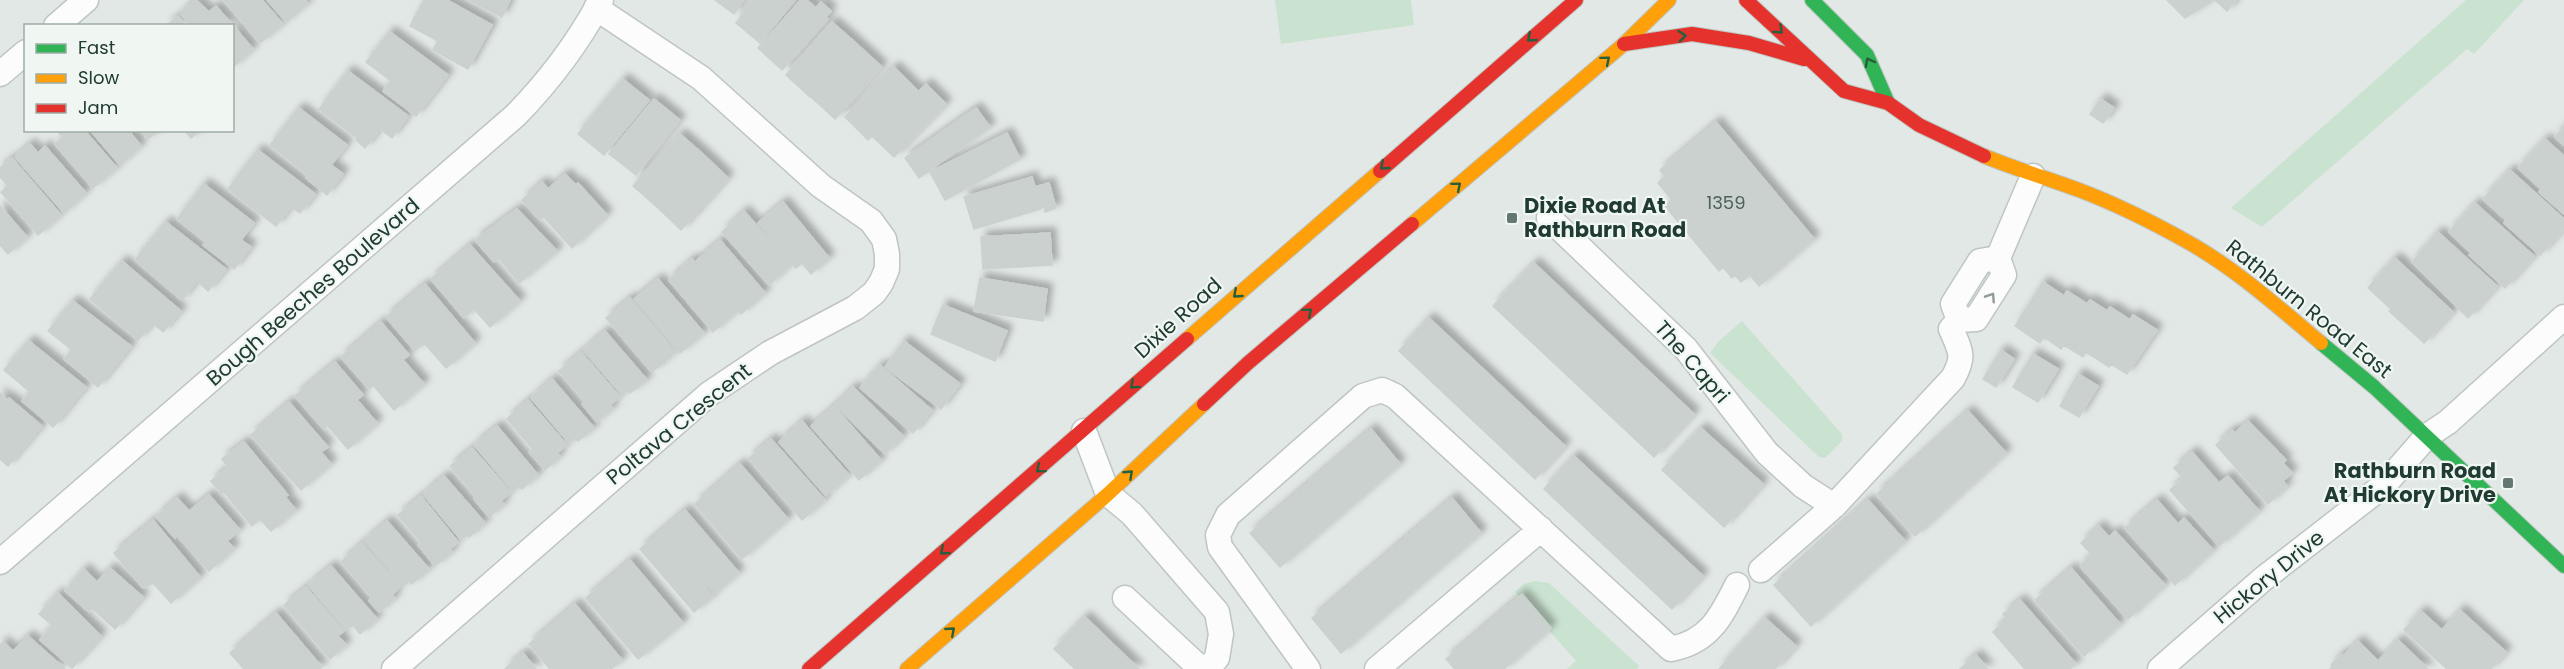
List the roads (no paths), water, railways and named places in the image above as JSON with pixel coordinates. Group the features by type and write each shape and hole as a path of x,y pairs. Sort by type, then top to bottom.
{"main road":[{"name":"Dixie Road","path":"809,669 1576,0"},
{"path":"907,669 1108,494 1248,363 1624,44 1669,0"},
{"name":"Rathburn Road East","path":"1746,0 1844,92 1888,103 1919,125 1976,153 2033,176 2088,194 2188,242 2250,284 2374,387 2564,566"},
{"path":"1812,0 1867,55 1888,103"},
{"path":"1828,0 1840,28"},
{"path":"1624,44 1692,34 1749,43 1812,61"}],"street":[{"path":"58,24 86,0"},
{"name":"Bough Beeches Boulevard","path":"0,562 516,115 562,62 599,4"},
{"name":"Poltava Crescent","path":"394,669 709,394 770,353 855,308 874,293 887,269 884,239 871,221 821,186 701,78 599,4"},
{"path":"0,74 24,54"},
{"path":"1761,570 1834,506 1953,378 1962,361 1961,351 1951,329 1959,320 1953,304 1980,261 1998,258 2033,176"},
{"name":"The Capri","path":"1549,218 1686,349 1767,453 1803,486 1834,506"},
{"name":"Hickory Drive","path":"2160,669 2263,579 2384,485 2427,436 2448,422 2564,317"},
{"path":"1308,669 1233,568 1220,547 1218,535 1227,515 1362,396 1382,390 1395,396 1671,649 1685,646 1716,624 1737,585"},
{"path":"1084,431 1108,494 1132,514 1217,612 1221,634 1217,658 1207,669"},
{"path":"1377,669 1541,529"},
{"path":"1125,598 1201,669"}],"place":[{"name":"Dixie Road At Rathburn Road","path":"1512,218"},
{"name":"Rathburn Road At Hickory Drive","path":"2508,483"}]}
